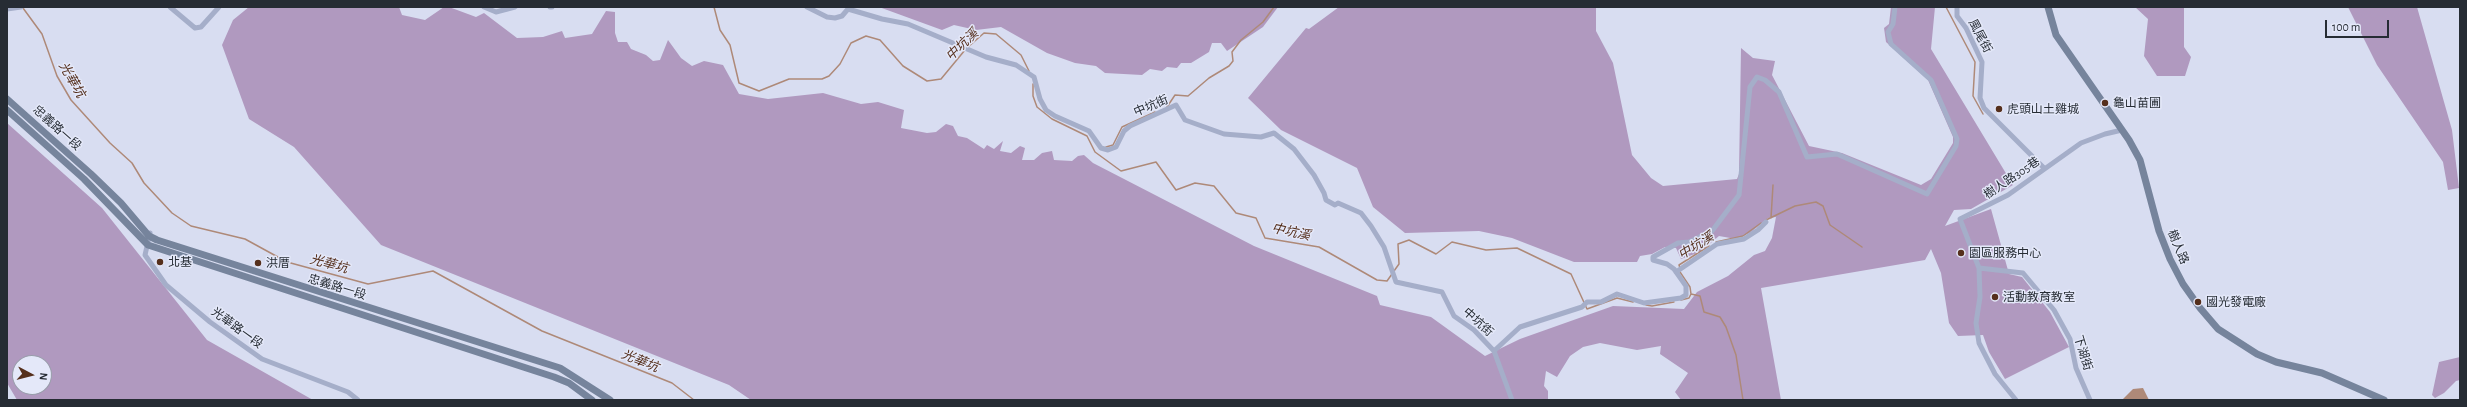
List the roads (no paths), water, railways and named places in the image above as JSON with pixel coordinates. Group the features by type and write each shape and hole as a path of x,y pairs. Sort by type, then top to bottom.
{"main road":[{"name":"樹人路","path":"2048,7 2056,35 2122,130 2140,160 2159,231 2170,260 2183,284 2218,329 2238,343 2270,360 2322,373 2384,400"},
{"name":"忠義路一段","path":"7,99 106,188 150,234 164,243 266,273 473,338 560,368 610,400"},
{"name":"忠義路一段","path":"7,110 53,155 112,207 142,242 148,246 263,286 469,352 564,380 592,400"},
{"path":"263,286 266,273"},
{"path":"469,352 473,338"}],"street":[{"path":"7,8 21,7"},
{"path":"170,7 196,28 201,27 219,7"},
{"path":"484,7 496,12 515,7"},
{"name":"中坑街","path":"807,7 826,17 835,18 842,16 848,9 882,20 908,24 986,57 1010,62 1032,76 1040,99 1046,110 1055,116 1089,131 1103,148 1116,147 1124,131 1130,126 1176,105 1185,120 1224,134 1261,137 1274,133 1294,149 1317,181 1326,200 1335,205 1338,203 1361,213 1384,247 1396,282 1442,292 1454,316 1474,330 1494,351 1512,400"},
{"path":"1494,351 1520,327 1582,307 1587,302 1601,302 1617,294 1644,303 1681,298 1687,293 1686,286 1679,270 1667,264 1653,260 1653,257 1678,243 1689,242 1712,231 1740,195 1750,87 1757,77 1765,80 1779,92 1807,157 1837,154 1927,194 1956,146 1957,139 1931,80 1891,44 1888,32 1893,24 1895,7"},
{"name":"風尾街","path":"1957,7 1957,16 1966,28 1982,62 1980,98 1984,108 2044,168"},
{"name":"樹人路305巷","path":"1978,268 1960,219 2008,195 2044,168 2090,139 2122,130"},
{"path":"1679,270 1717,244 1744,239 1758,230 1766,222"},
{"name":"光華路一段","path":"150,234 145,255 166,285 210,322 262,359 348,392 358,400"},
{"path":"1978,268 1980,297 1976,323 1979,343 1995,374 2016,400"},
{"name":"下湖街","path":"1978,268 2023,273 2054,310 2070,339 2076,368 2090,400"}],"waterway":[{"name":"中坑溪","path":"714,7 720,30 730,45 739,83 759,91 789,79 822,79 829,76 840,64 851,43 866,36 880,40 903,66 927,81 941,79 965,50"},
{"path":"1167,107 1175,95 1188,96 1209,78 1229,66 1233,61 1232,52 1241,40 1263,22 1274,7"},
{"path":"1946,7 1975,62 1973,96 1983,114"},
{"name":"光華坑","path":"23,8 42,34 57,76 71,100 110,143 132,163 144,183 172,213 191,226 245,239 287,262 368,284 433,271 542,331 672,383 694,400"},
{"name":"中坑溪","path":"968,47 984,33 996,34 1021,55 1029,71"},
{"name":"中坑溪","path":"1033,84 1033,96 1037,107 1052,119 1087,136 1095,152 1121,171 1156,162 1176,190 1195,183 1214,186 1236,213 1256,218 1265,238 1319,247 1377,280 1387,281 1392,274"},
{"path":"1106,147 1113,145 1122,127 1155,112"},
{"path":"1771,218 1773,185"},
{"name":"中坑溪","path":"1766,220 1795,206 1816,202 1823,206 1830,225 1862,247"},
{"name":"中坑溪","path":"1716,242 1743,236 1761,223"},
{"name":"中坑溪","path":"1394,271 1399,264 1398,244 1409,240 1436,254 1452,242 1486,250 1517,248 1571,274 1587,309 1617,298 1633,302"},
{"name":"中坑溪","path":"1680,268 1679,265 1709,246"},
{"name":"中坑溪","path":"1680,272 1690,287 1691,294 1689,298 1681,300"},
{"path":"1691,294 1700,296 1704,312 1720,317 1726,327 1736,355 1743,400"},
{"name":"中坑溪","path":"1646,305 1652,306 1674,302"}],"place":[{"name":"龜山苗圃","path":"2105,103"},
{"name":"虎頭山土雞城","path":"1999,109"},
{"name":"園區服務中心","path":"1961,253"},
{"name":"北基","path":"160,262"},
{"name":"洪厝","path":"258,263"},
{"name":"活動教育教室","path":"1995,297"},
{"name":"國光發電廠","path":"2198,302"}]}
